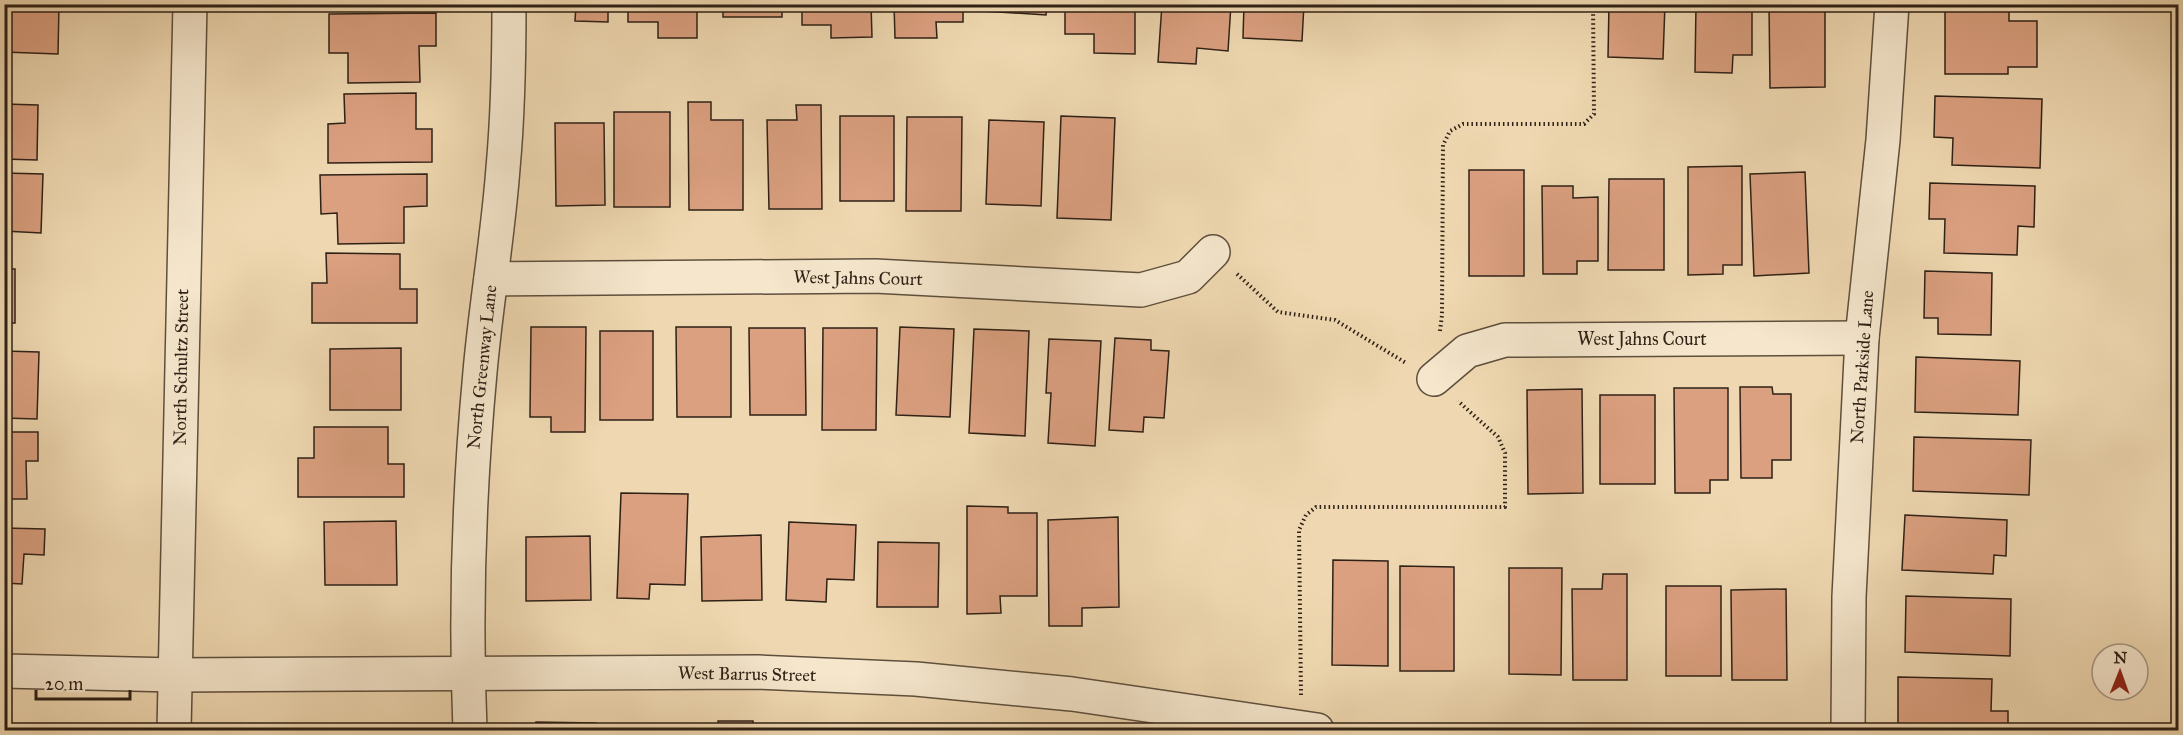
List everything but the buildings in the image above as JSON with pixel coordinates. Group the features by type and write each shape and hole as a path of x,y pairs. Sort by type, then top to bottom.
{"street":[{"name":"North Schultz Street","path":"174,730 190,4"},
{"name":"North Greenway Lane","path":"470,730 467,673 472,464 480,370 503,167 509,4"},
{"name":"North Parkside Lane","path":"1848,730 1849,597 1862,338 1883,140 1892,4"},
{"name":"West Jahns Court","path":"491,279 875,276 1141,290 1188,277 1213,252"},
{"name":"West Jahns Court","path":"1434,379 1467,351 1505,340 1862,338"},
{"name":"West Barrus Street","path":"4,671 174,675 758,672 916,679 1072,694 1317,730"}],"path":[{"path":"1434,379 1442,315 1443,145 1450,131 1463,124 1584,124 1594,114 1593,4"},
{"path":"1213,252 1278,312 1335,320 1434,379 1498,437 1505,453 1505,507 1316,507 1306,515 1299,530 1300,631 1301,699 1309,730"}]}
